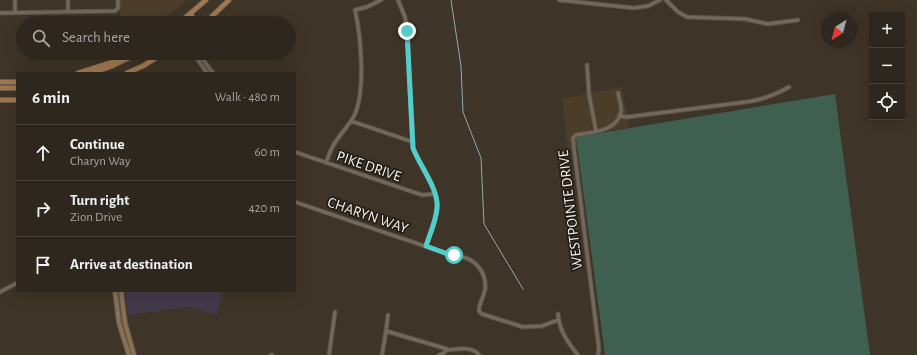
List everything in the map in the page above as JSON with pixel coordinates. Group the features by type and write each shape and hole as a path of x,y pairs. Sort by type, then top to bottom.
{"main road":[{"path":"187,16 206,0"},
{"path":"212,16 229,0"},
{"path":"191,16 197,8"},
{"path":"81,72 117,60"},
{"path":"96,72 124,60"},
{"path":"129,72 153,60"},
{"path":"0,82 16,82"},
{"path":"0,88 16,88"},
{"path":"0,100 16,100"}],"street":[{"path":"15,0 15,12"},
{"path":"68,0 68,11"},
{"path":"0,13 114,11 117,10 118,0"},
{"path":"326,163 332,147 351,121 358,103 361,62 360,34 355,10 367,7 381,0"},
{"path":"398,0 404,12 406,24 413,148 417,159 428,176 436,194 437,208 426,246"},
{"path":"559,0 634,8 648,6 660,0"},
{"path":"666,0 678,12 687,17 745,19 768,24 798,20"},
{"path":"198,60 206,72"},
{"path":"203,60 212,72"},
{"path":"587,65 589,94 596,132"},
{"path":"618,93 621,109 619,116 627,117 762,100 789,87"},
{"name":"WESTPOINTE DRIVE","path":"598,355 599,349 573,141 575,136 608,128 619,116"},
{"path":"351,121 413,142"},
{"name":"PIKE DRIVE","path":"296,152 422,196 436,194"},
{"name":"CHARYN WAY","path":"296,202 445,253 467,258 480,268 484,276 485,286 479,311 482,314 523,327 542,326 558,320"},
{"path":"0,292 16,284"},
{"path":"115,292 119,323 129,355"},
{"path":"121,292 125,323 134,355"},
{"path":"329,355 335,312"},
{"path":"558,314 558,320 566,338 578,355"},
{"path":"382,355 388,315"},
{"path":"386,331 447,350 468,349 476,351 479,355"},
{"path":"438,355 447,350"}],"shaded area":[{"path":"118,0 188,0 166,16 121,16 117,10"},
{"path":"622,87 629,127 576,137 578,149 568,150 562,99"},
{"path":"125,292 223,292 217,315 190,307 128,315"}],"green space":[{"path":"835,94 870,355 605,355 576,137"}],"waterway":[{"path":"451,0 461,66 463,112 481,158 484,224 523,289"}],"route":[{"path":"407,31 413,148 417,159 434,188 438,204 435,219 426,246 454,255"}]}
